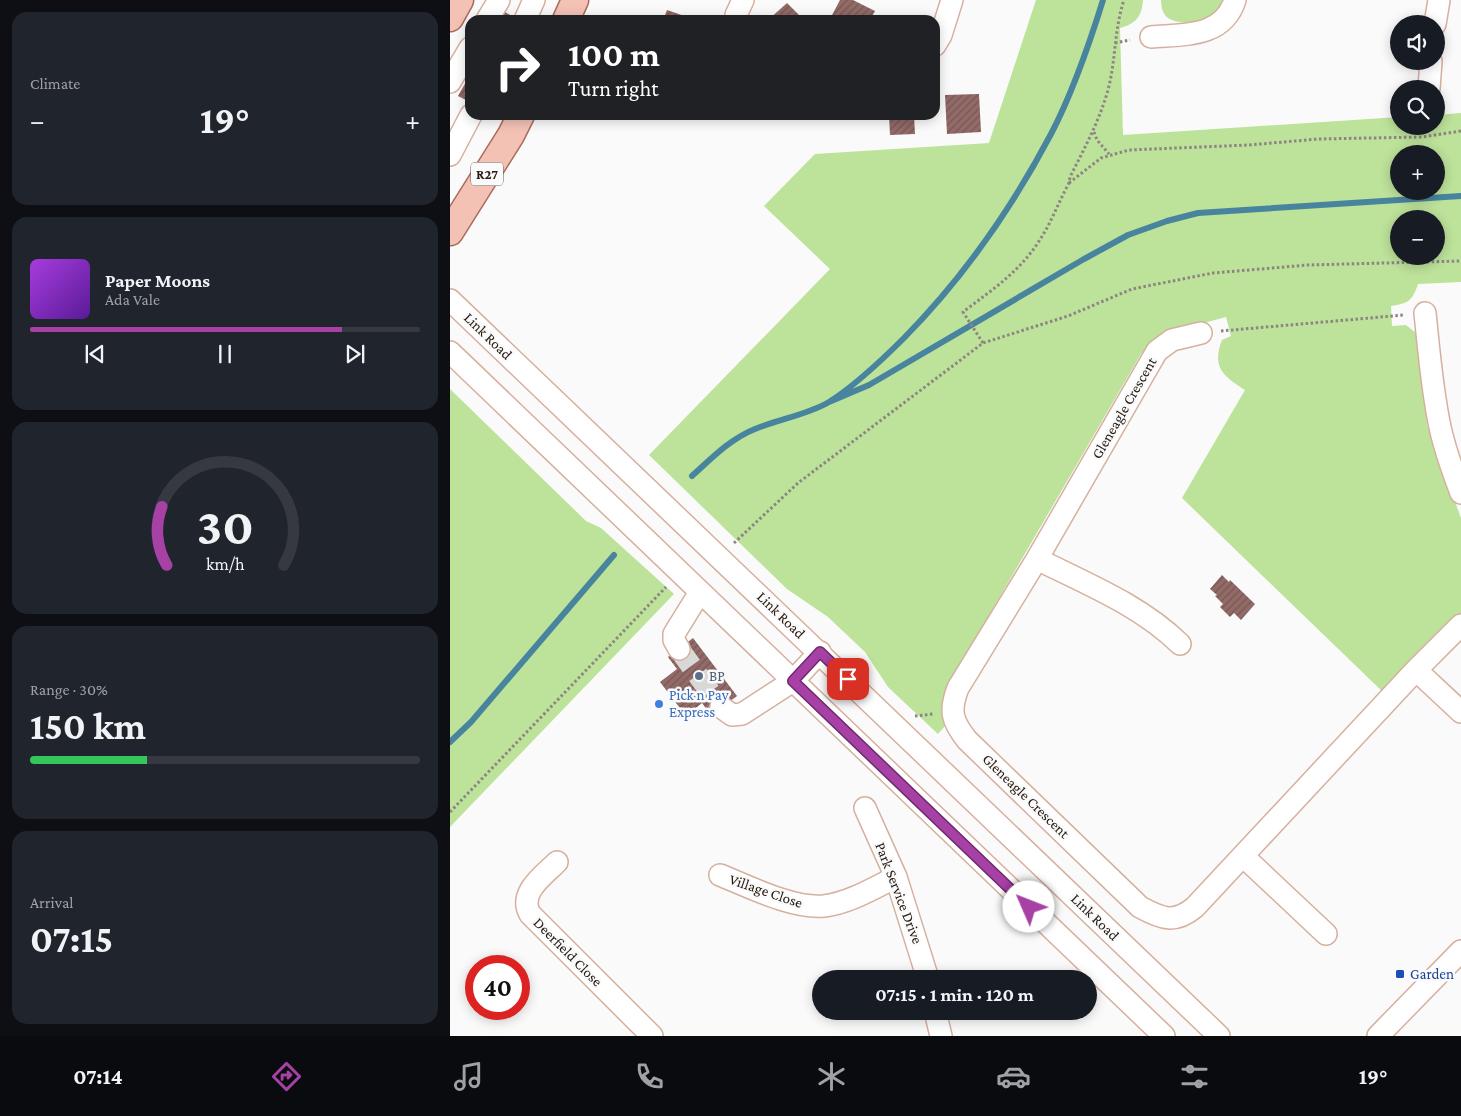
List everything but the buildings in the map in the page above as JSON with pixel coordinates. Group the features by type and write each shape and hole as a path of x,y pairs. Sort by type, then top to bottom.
{"main road":[{"path":"450,18 460,0"},
{"path":"568,15 575,0"},
{"name":"R27","path":"450,232 518,120"}],"street":[{"path":"490,15 499,0"},
{"path":"527,15 534,0"},
{"path":"736,15 743,0"},
{"path":"940,37 952,0"},
{"path":"1151,37 1202,32 1215,27 1231,14 1236,0"},
{"path":"1436,15 1439,0"},
{"path":"450,82 465,56"},
{"path":"450,155 468,120"},
{"name":"Link Road","path":"450,300 820,652 1219,1036"},
{"path":"1425,313 1434,400 1448,457 1461,493"},
{"name":"Gleneagle Crescent","path":"1201,333 1172,340 1157,351 1037,559 958,688 952,711 958,729 967,740 1140,907 1163,918 1176,918 1186,914 1416,670 1461,625"},
{"path":"450,352 1164,1036"},
{"path":"1037,559 1123,602 1162,626 1180,644"},
{"path":"679,649 674,640 674,634 700,592"},
{"path":"721,707 732,715 738,715 793,681 820,652"},
{"path":"1416,670 1461,712"},
{"name":"Park Service Drive","path":"864,808 896,877 925,970"},
{"path":"1242,856 1326,934"},
{"name":"Deerfield Close","path":"557,862 531,889 526,901 526,907 530,914 652,1036"},
{"name":"Village Close","path":"720,875 790,902 810,906 840,903 896,877"},
{"path":"1378,1036 1461,951"},
{"path":"937,1020 941,1036"}],"path":[{"path":"983,343 963,312 1013,274 1042,238 1094,132 1108,90 1114,62 1118,19 1124,0"},
{"path":"1069,183 1094,162 1109,154 1129,150 1249,145 1282,141 1422,137 1461,131"},
{"path":"1094,132 1097,140 1109,154"},
{"path":"733,544 798,483 983,343 1068,316 1132,289 1213,273 1308,265 1461,261"},
{"path":"1201,333 1425,313"},
{"path":"450,812 670,582"}],"green space":[{"path":"1036,0 1143,0 1137,19 1120,28 1123,135 1390,118 1390,135 1445,135 1445,114 1461,113 1461,282 1418,284 1414,295 1409,301 1391,306 1392,326 1406,325 1421,337 1427,425 1461,518 1461,614 1385,694 1182,498 1245,390 1226,375 1219,364 1219,350 1222,340 1231,336 1226,317 1167,333 1152,342 1141,354 945,691 945,726 938,734 888,687 865,652 828,617 787,589 649,455 830,269 764,206 815,154 989,143"},
{"path":"1161,0 1222,0 1217,11 1209,19 1186,23 1173,21 1168,18 1163,12"},
{"path":"450,389 586,521 601,528 674,594 450,827"}],"waterway":[{"path":"692,476 722,449 746,433 812,410 829,402 859,380 887,355 926,315 985,241 1036,162 1066,102 1080,68 1103,0"},
{"path":"829,402 869,385 1128,235 1167,221 1198,213 1461,196"},
{"path":"450,742 471,722 614,555"}],"tunnel":[{"path":"679,649 721,707"}],"place":[{"name":"BP","path":"699,676"},
{"name":"Pick n Pay Express","path":"659,704"},
{"name":"Garden","path":"1400,974"}],"route":[{"path":"848,679 820,652 793,681 1029,907"}]}
